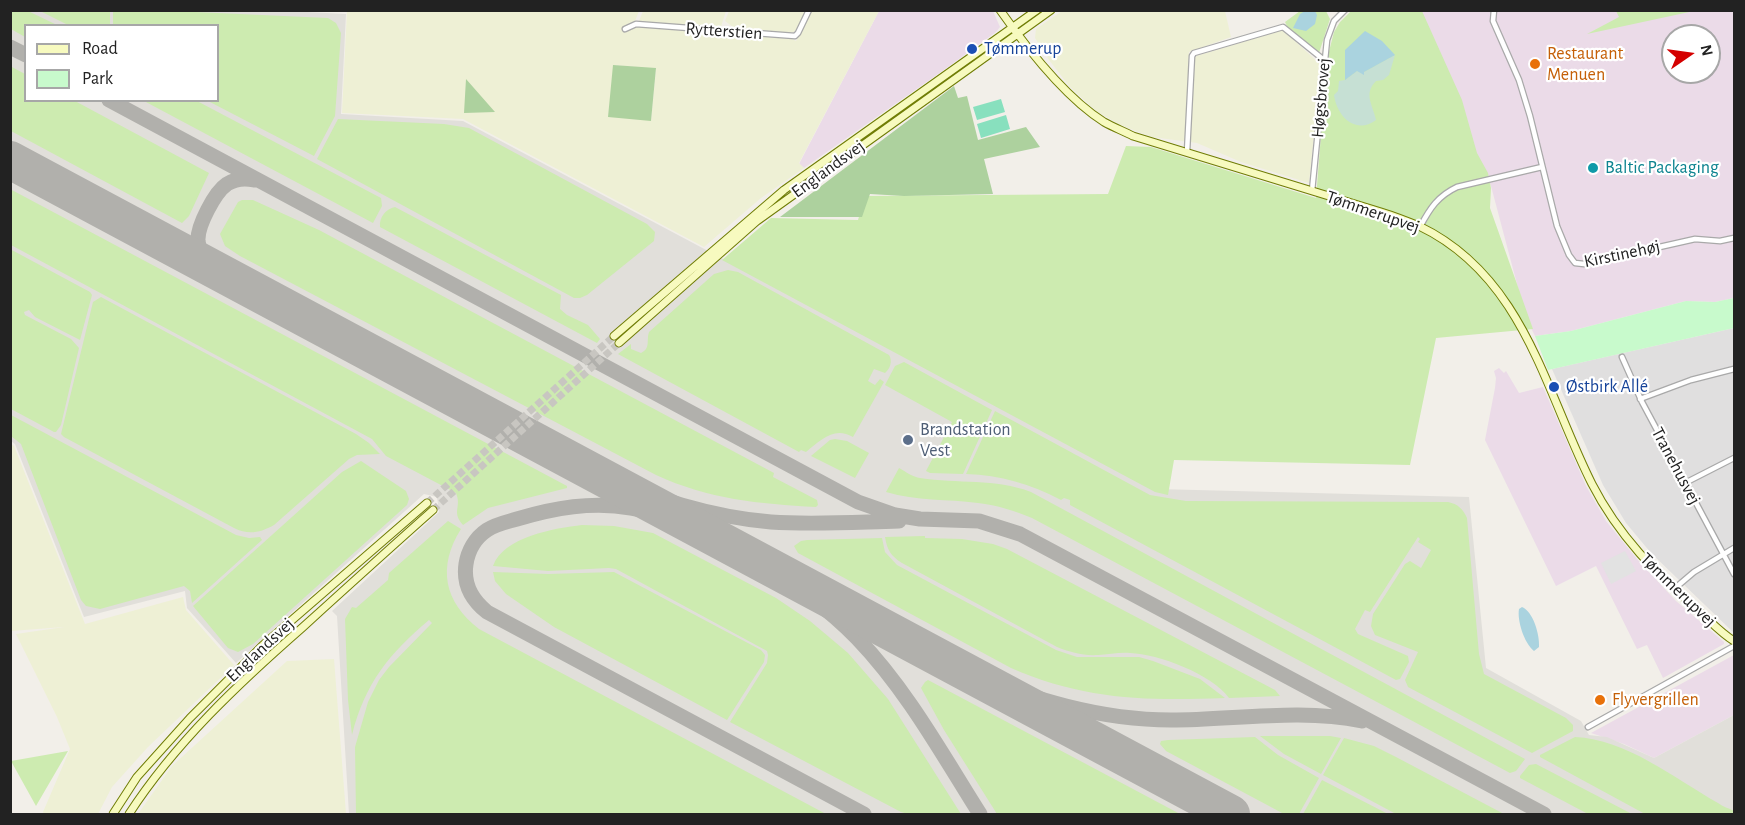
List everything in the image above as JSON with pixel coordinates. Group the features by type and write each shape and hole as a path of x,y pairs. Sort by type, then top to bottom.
{"main road":[{"name":"Tømmerupvej","path":"1000,10 1015,31 1067,91 1089,112 1105,123 1133,136 1381,212 1420,227 1459,251 1493,284 1510,305 1528,339 1594,487 1622,531 1674,589 1734,644"},
{"name":"Englandsvej","path":"619,343 757,221 1015,31 1037,10"},
{"name":"Englandsvej","path":"614,336 784,190 1015,31 1051,10"},
{"name":"Englandsvej","path":"113,814 137,777 190,718 254,654 427,503"},
{"name":"Englandsvej","path":"129,814 145,790 199,725 271,655 433,510"}],"street":[{"name":"Rytterstien","path":"625,29 636,24 795,36 809,10"},
{"name":"Høgsbrovej","path":"1312,190 1327,40 1334,21 1345,10"},
{"name":"Kirstinehøj","path":"1494,10 1493,21 1519,80 1530,116 1557,226 1569,255 1575,263 1584,264 1695,239 1720,241 1734,238"},
{"path":"1187,152 1194,52 1284,27 1324,60"},
{"path":"1420,227 1438,198 1452,190 1542,167"},
{"name":"Tranehusvej","path":"1622,357 1640,399 1734,573"},
{"path":"1640,399 1678,384 1734,369"},
{"path":"1685,483 1734,458"},
{"path":"1674,589 1694,572 1734,548"},
{"path":"1588,727 1734,644"}],"shaded area":[{"path":"268,10 346,14 341,114 463,121 1157,489 1469,497 1486,668 1581,721 1589,735 1607,737 1654,758 1734,715 1734,814 349,814 337,616 332,611 439,512 437,497 424,494 236,663 187,608 185,591 84,617 15,444 11,441 10,11"},
{"path":"879,11 993,11 1000,27 948,67 804,168 799,164"},
{"path":"1420,11 1734,11 1734,298 1715,302 1686,301 1571,331 1535,336 1526,318 1491,186 1475,153"},
{"path":"1734,328 1734,633 1651,553 1626,523 1603,485 1552,369"},
{"path":"1499,368 1504,373 1506,371 1519,393 1543,387 1586,486 1606,521 1676,601 1724,644 1663,678 1647,645 1637,649 1596,566 1556,586 1485,440 1495,388 1494,371"},
{"path":"1625,551 1636,571 1611,584 1601,563"},
{"path":"1734,655 1734,715 1654,758 1624,744 1591,733"}],"green space":[{"path":"113,10 328,18 336,23 341,33 335,116 314,156 210,102 219,102 219,24 113,24"},
{"path":"10,11 28,11 55,24 24,24 24,36 11,29"},
{"path":"40,11 110,11 110,24 66,24"},
{"path":"347,11 639,11 635,21 639,21 643,11 726,11 720,30 670,24 669,29 796,41 812,11 879,11 799,163 804,168 761,198 704,247 463,119 342,113","holes":["613,65 656,69 651,121"]},
{"path":"729,11 806,11 798,28 788,33 737,30 725,21"},
{"path":"1062,11 1225,11 1231,37 1189,52 1188,108 1192,108 1196,56 1283,30 1321,65 1309,183 1241,162 1197,143 1152,137 1120,125 1096,111 1070,87 1035,38 1036,29"},
{"path":"1300,11 1326,11 1330,19 1319,53 1288,28 1285,22"},
{"path":"1351,11 1422,11 1462,100 1477,153 1488,173 1491,188 1490,208 1533,329 1436,338 1410,465 1174,460 1168,495 1155,492 722,260 771,218 858,220 865,196 1108,194 1126,146 1151,147 1316,198 1327,59 1334,32"},
{"path":"1616,11 1694,11 1587,34 1619,17"},
{"path":"1395,55 1389,75 1383,80 1376,81 1370,90 1370,100 1376,120 1361,126 1343,117 1334,95 1338,91 1339,81 1345,80 1357,71 1364,72"},
{"path":"613,65 656,68 651,121 608,117"},
{"path":"10,66 24,73 24,102 77,102 209,173 189,216 182,223 11,131"},
{"path":"466,79 495,112 464,113"},
{"path":"954,86 958,98 967,96 978,140 1026,127 1040,147 984,159 993,194 904,196 870,194 862,217 780,217"},
{"path":"1001,99 1005,112 977,120 973,107"},
{"path":"146,102 199,102 381,198 382,206 373,223"},
{"path":"1006,115 1010,129 981,138 977,124"},
{"path":"338,119 444,124 469,128 647,224 655,232 654,241 587,295 574,298 317,159"},
{"path":"10,189 567,488 488,508 463,525 457,513 456,493 386,456 372,439 11,245"},
{"path":"253,200 319,230 774,473 773,477 817,500 818,505 816,507 795,506 734,499 695,490 656,475 240,256 225,246 220,234 238,202"},
{"path":"395,207 561,295 560,309 588,325 600,339 597,343 380,227 384,214"},
{"path":"10,249 92,295 80,340 35,317 29,310 24,312 25,315 71,339 79,348 61,425 56,432 11,409"},
{"path":"728,270 738,272 889,355 891,362 887,371 885,373 874,369 868,381 875,385 880,379 884,382 853,437 840,433 834,434 822,439 806,452 801,450 799,452 618,354 631,344 631,349 641,353 644,351 647,347 649,332 714,274"},
{"path":"101,297 356,434 380,454 357,455 349,459 274,525 264,530 249,532 234,528 64,437 61,434 93,302"},
{"path":"1734,298 1734,328 1548,370 1535,336 1571,331 1686,301 1715,302"},
{"path":"904,362 992,410 963,474 926,471 952,422 885,385 895,366"},
{"path":"995,411 1150,495 1186,501 1448,502 1457,506 1467,518 1479,654 1484,674 1566,718 1573,725 1573,731 1532,753 1408,687 1405,680 1418,652 1375,635 1371,626 1373,614 1405,564 1410,561 1421,568 1431,550 1418,542 1420,539 1418,537 1370,612 1365,610 1355,629 1358,634 1408,656 1409,662 1400,679 1396,680 1070,505 1070,500 1064,498 1061,500 1015,481 966,474"},
{"path":"11,415 236,535 249,538 260,537 262,540 192,603 190,591 184,586 100,609 86,606 81,600 21,444 11,436"},
{"path":"830,440 847,441 869,453 855,478 811,456"},
{"path":"11,444 14,446 85,624 183,597 186,610 234,665 148,747 112,787 98,814 44,814 43,812 70,749 57,717 16,634 64,627 11,631"},
{"path":"361,461 406,491 409,499 407,505 253,644 238,652 228,648 193,606 342,472"},
{"path":"899,468 920,478 990,483 1031,492 1525,759 1516,771 1510,773 1032,518 985,504 886,492"},
{"path":"448,521 461,529 453,543 449,557 448,583 458,607 479,629 826,814 356,814 355,747 368,702 379,680 389,667 432,623 429,620 402,645 380,671 364,700 352,735 348,700 345,619 352,607 356,608 388,580 389,573"},
{"path":"582,525 614,526 653,533 776,598 810,621 848,653 888,699 961,814 901,812 730,722 767,663 767,651 616,569 548,571 493,566 507,548 518,541 545,532"},
{"path":"925,536 925,538 962,539 993,544 1007,549 1275,690 1280,696 1229,698 1221,689 1198,673 1169,661 1142,654 1087,655 1057,647 902,563 890,552 885,537"},
{"path":"882,538 885,552 897,565 1056,650 1077,657 1139,657 1200,679 1225,698 1169,699 1116,696 1064,687 1038,679 1011,668 798,553 794,546 807,540"},
{"path":"493,572 548,574 614,572 761,650 765,655 764,662 727,720 554,627 506,594 495,581"},
{"path":"334,659 346,814 138,814 172,766 287,661"},
{"path":"928,680 1180,814 997,814 944,730 921,688"},
{"path":"1260,736 1341,738 1321,774 1284,754"},
{"path":"1255,737 1278,755 1319,778 1299,814 1284,814 1166,751 1160,744 1161,741 1168,740"},
{"path":"1575,737 1594,739 1631,752 1734,811 1734,814 1645,814 1540,757"},
{"path":"1344,738 1374,746 1504,814 1396,814 1323,775"},
{"path":"68,751 36,806 11,761"},
{"path":"1536,764 1632,814 1588,814 1520,778 1529,765"},
{"path":"1322,780 1388,814 1303,814"}],"water":[{"path":"1305,11 1315,11 1317,15 1315,24 1306,31 1293,28 1300,14"},
{"path":"1365,31 1382,41 1395,55 1364,72 1364,75 1357,71 1345,80 1345,50"},
{"path":"1522,607 1529,613 1537,630 1539,647 1534,651 1527,643 1520,625 1519,609"}],"taxiway":[{"path":"10,47 24,54"},
{"path":"113,102 858,502 895,515 920,519 979,521 1020,534 1544,814"},
{"path":"209,266 198,241 200,227 208,210 217,194 227,184 240,179 254,180"},
{"path":"596,474 682,505 726,516 771,522 803,523 899,521"},
{"path":"701,530 658,514 616,506 573,507 545,512 498,525 483,533 468,554 465,571 467,585 473,597 487,612 864,814"},
{"path":"748,556 819,604 845,626 875,658 923,723 980,814"},
{"path":"967,673 1042,699 1118,716 1195,720 1315,715 1362,721"}],"runway":[{"path":"10,160 1231,814"}],"tunnel":[{"path":"427,503 614,336"},
{"path":"433,510 619,343"}],"place":[{"name":"Tømmerup","path":"972,49"},
{"name":"Restaurant Menuen","path":"1535,64"},
{"name":"Baltic Packaging","path":"1593,168"},
{"name":"Østbirk Allé","path":"1554,387"},
{"name":"Brandstation Vest","path":"908,440"},
{"name":"Flyvergrillen","path":"1600,700"}]}
